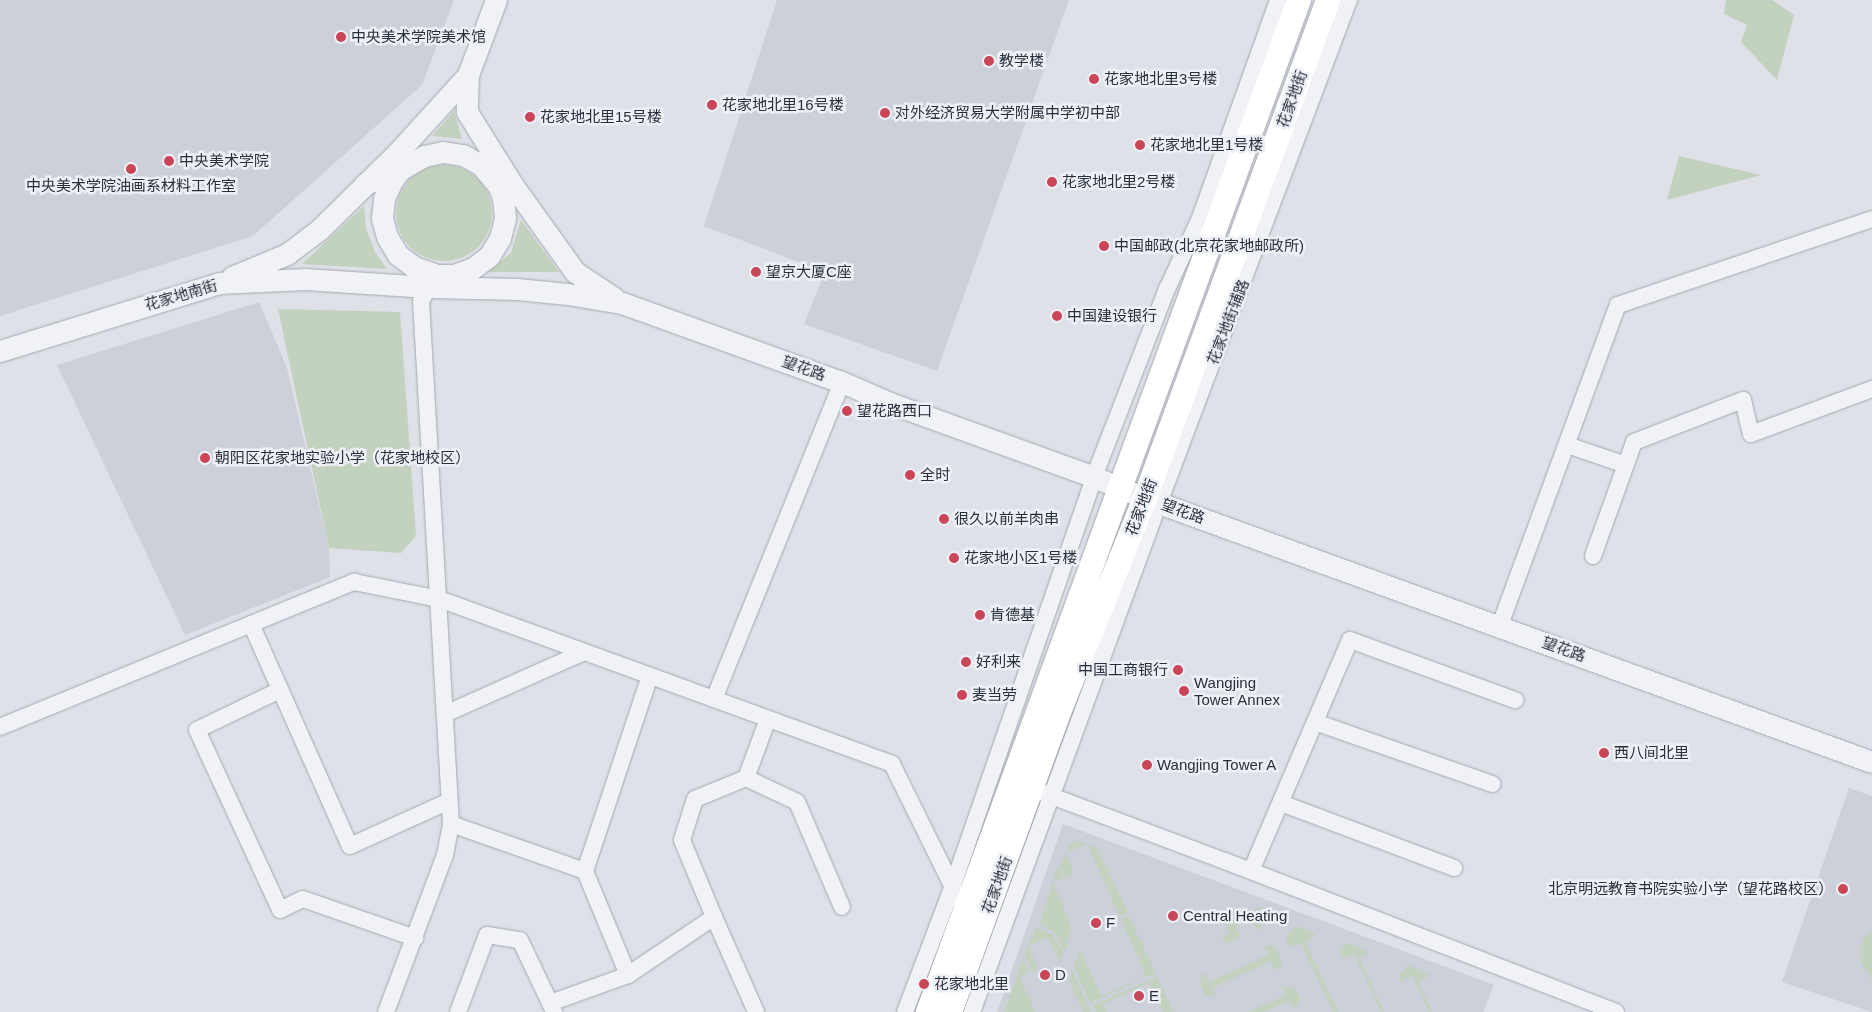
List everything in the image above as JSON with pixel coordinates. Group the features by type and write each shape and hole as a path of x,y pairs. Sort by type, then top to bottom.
{"main road":[{"name":"花家地街","path":"928,1012 1299,0"},
{"name":"花家地街","path":"950,1012 1042,792 1061,707 1152,500 1328,0"}],"street":[{"path":"496,0 468,75 467,112 524,202 575,272 622,303"},
{"path":"905,1012 952,888 1094,477 1167,289 1200,218 1278,0"},
{"name":"花家地街辅路","path":"1152,500 1349,0"},
{"path":"219,282 287,254 304,242 421,127 468,75"},
{"path":"421,127 407,165 393,180 384,198 382,218 387,237 398,254 430,278 454,275 473,268 489,256 500,238 505,218 503,198 493,178 480,135"},
{"path":"365,184 424,156 443,152 463,155 481,165 493,178 524,202"},
{"path":"1500,625 1618,305 1872,219"},
{"path":"386,1012 446,855 450,824 421,301 430,278"},
{"name":"望花路","path":"430,278 458,287 534,290 622,303 842,382 890,403 1152,500 1500,625 1872,762"},
{"name":"花家地南街","path":"0,351 219,282 305,279 391,284 430,278"},
{"path":"714,699 842,382"},
{"path":"1593,556 1634,442 1743,400 1751,434 1872,389"},
{"path":"1567,444 1626,465"},
{"path":"0,727 354,582 439,599 892,764 965,912"},
{"path":"251,624 350,846 449,801"},
{"path":"1251,871 1350,640 1515,700"},
{"path":"445,714 584,652"},
{"path":"628,975 585,871 650,676"},
{"path":"280,690 197,730 280,910 303,899 415,938"},
{"path":"756,1012 682,840 695,799 746,778 768,719"},
{"path":"1315,722 1492,784"},
{"path":"746,778 797,802 842,907"},
{"path":"972,1012 1042,792 1616,1012"},
{"path":"1280,803 1454,868"},
{"path":"450,824 585,871"},
{"path":"458,1012 487,934 520,940 552,1007 628,975 714,917"}],"shaded area":[{"name":"中央美术学院","path":"0,0 454,0 422,85 253,236 0,316"},
{"name":"对外经济贸易大学附属中学初中部","path":"777,0 1069,0 937,371 804,324 825,272 704,226"},
{"name":"朝阳区花家地实验小学（花家地校区）","path":"259,302 287,368 329,548 330,577 185,635 57,365"},
{"name":"北京明远教育书院实验小学（望花路校区）","path":"1849,788 1872,796 1872,1012 1782,982"},
{"path":"1063,824 1494,985 1483,1012 997,1012"}],"green space":[{"path":"1726,0 1772,0 1794,15 1777,80 1741,42 1747,25 1724,14"},
{"path":"454,111 462,139 432,136"},
{"path":"1679,156 1761,175 1667,200"},
{"path":"435,165 453,165 471,173 484,186 492,204 489,232 471,253 453,261 435,261 417,253 404,240 396,222 396,204 404,186 417,173"},
{"path":"364,206 366,228 375,252 387,269 302,264"},
{"path":"521,220 559,272 488,272 511,253"},
{"path":"278,309 400,312 416,536 401,553 329,548"},
{"path":"1075,840 1087,844 1066,853 1070,844"},
{"path":"1087,844 1097,848 1128,912 1119,916"},
{"path":"1066,853 1074,873 1065,878 1060,867"},
{"path":"1058,866 1063,878 1053,882 1072,929 1064,951 1054,932 1039,925"},
{"path":"1260,907 1264,914 1260,929 1257,930 1251,919 1236,926 1241,937 1226,944 1222,937 1229,933 1225,924"},
{"path":"1128,915 1156,973 1090,1003 1074,966 1080,949 1101,996 1146,977 1121,919"},
{"path":"1296,926 1312,932 1316,936 1305,941 1338,1012 1333,1012 1301,943 1290,947 1286,940 1290,929"},
{"path":"1036,927 1053,935 1063,953 1061,964 1047,937 1029,946 1038,969 1032,972 1024,955"},
{"path":"1872,929 1872,980 1861,963 1860,951 1863,940"},
{"path":"1348,943 1371,953 1359,958 1384,1012 1381,1012 1354,954 1342,959 1340,953 1344,945"},
{"path":"1271,945 1277,950 1282,961 1280,968 1275,970 1271,961 1212,988 1216,997 1207,996 1203,991 1200,984 1201,976 1205,973 1209,982 1268,955 1264,946"},
{"path":"1023,958 1029,972 1020,977 1035,1012 1004,1012"},
{"path":"1408,965 1430,976 1418,981 1432,1012 1429,1012 1412,976 1400,982 1399,974"},
{"path":"1072,970 1091,1012 1083,1012 1070,983"},
{"path":"1157,977 1173,1012 1163,1012 1149,983 1103,1004 1106,1012 1096,1012 1092,1005"},
{"path":"1282,985 1295,989 1300,998 1295,1009 1289,1001 1264,1012 1249,1012 1286,995"}],"place":[{"name":"中央美术学院美术馆","path":"341,37"},
{"name":"教学楼","path":"989,61"},
{"name":"花家地北里3号楼","path":"1094,79"},
{"name":"花家地北里16号楼","path":"712,105"},
{"name":"对外经济贸易大学附属中学初中部","path":"885,113"},
{"name":"花家地北里15号楼","path":"530,117"},
{"name":"花家地北里1号楼","path":"1140,145"},
{"name":"中央美术学院","path":"169,161"},
{"name":"中央美术学院油画系材料工作室","path":"131,169"},
{"name":"花家地北里2号楼","path":"1052,182"},
{"name":"中国邮政(北京花家地邮政所)","path":"1104,246"},
{"name":"望京大厦C座","path":"756,272"},
{"name":"中国建设银行","path":"1057,316"},
{"name":"望花路西口","path":"847,411"},
{"name":"朝阳区花家地实验小学（花家地校区）","path":"205,458"},
{"name":"全时","path":"910,475"},
{"name":"很久以前羊肉串","path":"944,519"},
{"name":"花家地小区1号楼","path":"954,558"},
{"name":"肯德基","path":"980,615"},
{"name":"好利来","path":"966,662"},
{"name":"中国工商银行","path":"1178,670"},
{"name":"Wangjing Tower Annex","path":"1184,691"},
{"name":"麦当劳","path":"962,695"},
{"name":"西八间北里","path":"1604,753"},
{"name":"Wangjing Tower A","path":"1147,765"},
{"name":"北京明远教育书院实验小学（望花路校区）","path":"1843,889"},
{"name":"Central Heating","path":"1173,916"},
{"name":"F","path":"1096,923"},
{"name":"D","path":"1045,975"},
{"name":"花家地北里","path":"924,984"},
{"name":"E","path":"1139,996"}]}
